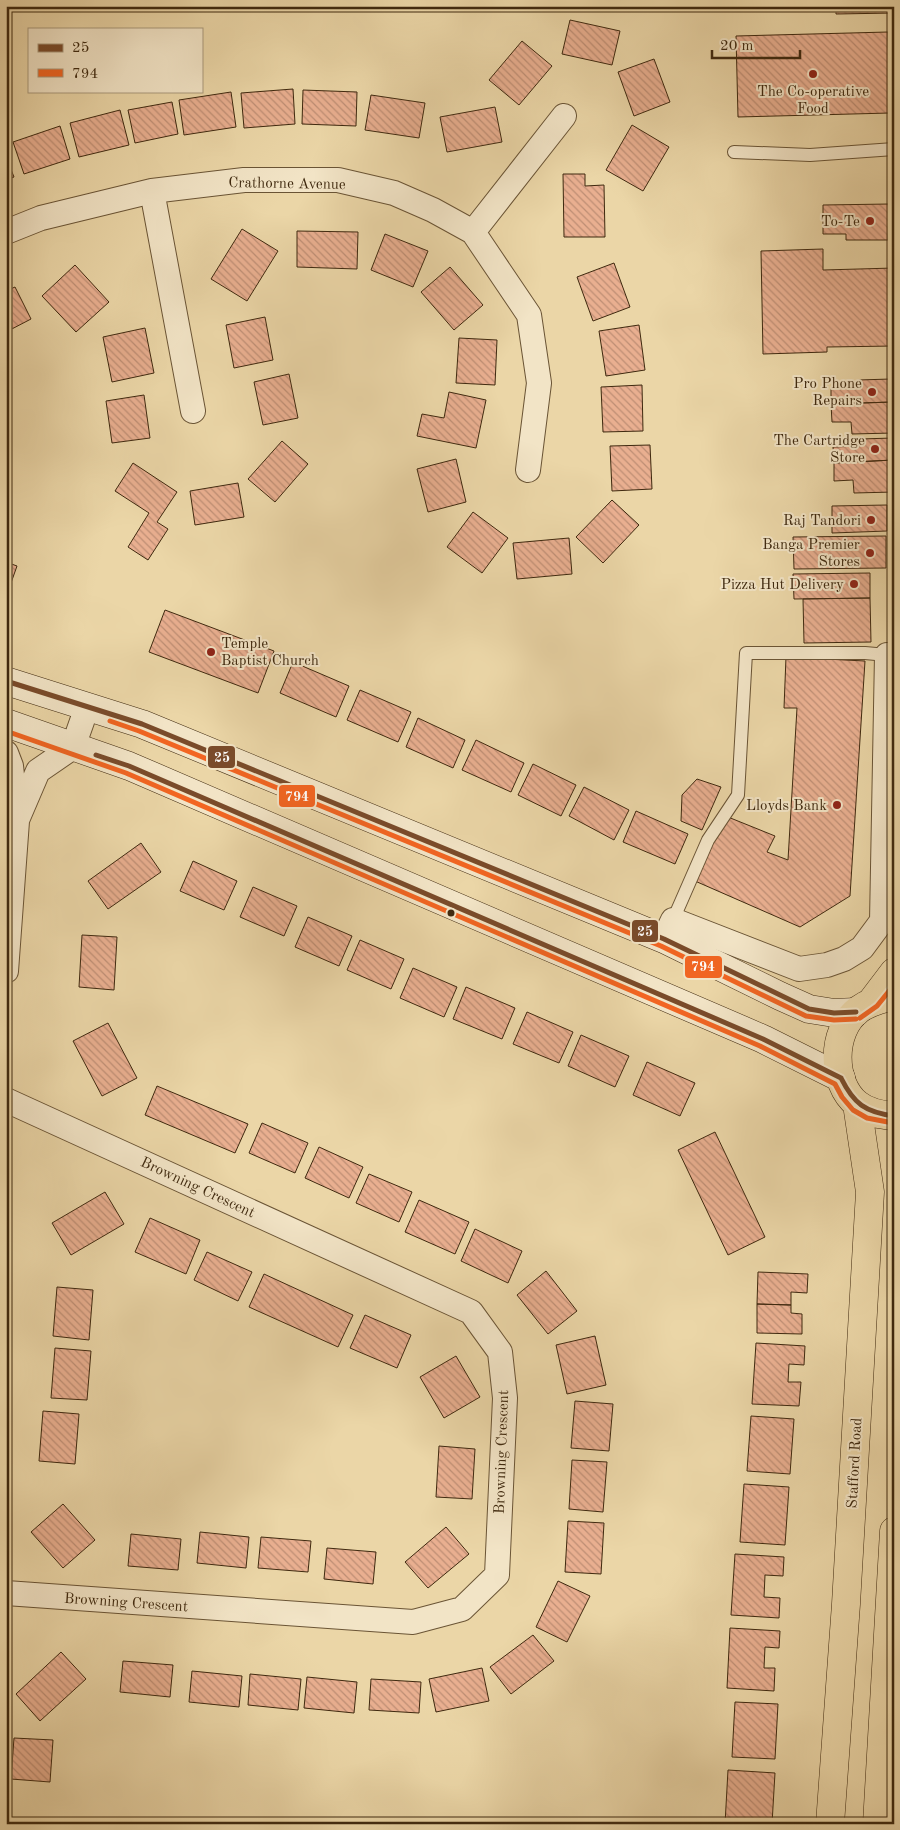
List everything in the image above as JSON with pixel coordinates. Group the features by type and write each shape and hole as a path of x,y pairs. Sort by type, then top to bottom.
{"highway":[{"path":"894,972 874,1003 844,1027 838,1045 840,1078 848,1093 857,1104 869,1111 894,1116"},
{"name":"Stafford Road","path":"830,1824 847,1594 870,1192 857,1104"},
{"path":"877,1824 894,1531"}],"street":[{"path":"473,232 564,116"},
{"name":"Crathorne Avenue","path":"6,232 41,218 152,191 244,180 338,180 394,193 433,210 473,232 529,315 539,383 528,470"},
{"path":"152,191 193,411"},
{"path":"6,682 142,724 669,930 799,969 827,965 862,948 882,921 890,655"},
{"path":"17,821 38,771 73,746 87,707"},
{"path":"6,723 129,766 763,1039 840,1078"},
{"path":"6,753 11,766 17,821 6,971"},
{"path":"669,930 780,996 809,1008 834,1013 874,1003"},
{"name":"Browning Crescent","path":"6,1100 471,1312 500,1352 506,1398 496,1575 462,1609 413,1622 6,1593"}],"lane":[{"path":"734,152 810,155 894,149"},
{"path":"669,930 708,840 738,795 746,653 865,653 890,655"}],"building":[{"path":"836,6 894,6 894,13 836,14"},
{"path":"570,20 620,31 612,65 562,54"},
{"name":"The Co-operative Food","path":"888,32 890,113 738,117 736,36"},
{"path":"522,41 552,66 519,105 489,80"},
{"path":"654,59 670,102 634,116 618,72"},
{"path":"293,89 295,124 244,128 241,93"},
{"path":"303,90 357,92 356,126 302,124"},
{"path":"231,92 236,127 184,135 179,100"},
{"path":"371,95 425,103 419,138 365,130"},
{"path":"172,102 178,134 135,143 128,110"},
{"path":"495,107 502,142 447,152 440,117"},
{"path":"120,110 129,145 79,157 70,123"},
{"path":"632,125 669,147 643,191 606,170"},
{"path":"60,126 70,159 24,174 13,142"},
{"path":"6,157 14,177 6,180"},
{"path":"563,174 585,174 585,186 604,185 605,237 564,237"},
{"path":"889,204 888,240 846,240 846,234 823,234 823,205"},
{"path":"242,229 278,251 247,301 211,279"},
{"path":"297,231 358,232 357,269 297,267"},
{"path":"385,234 428,251 413,287 371,270"},
{"path":"823,249 823,270 894,268 894,346 827,347 827,352 763,354 761,251"},
{"path":"614,263 630,307 593,321 577,277"},
{"path":"75,265 109,302 76,332 42,296"},
{"path":"450,267 483,305 454,330 421,292"},
{"path":"15,287 31,319 6,332 6,291"},
{"path":"265,317 273,360 234,368 226,325"},
{"path":"639,325 645,370 606,376 599,331"},
{"path":"145,328 154,373 112,382 103,337"},
{"path":"459,338 497,340 495,385 456,383"},
{"path":"289,374 298,418 263,425 254,382"},
{"path":"891,379 892,402 831,404 831,388 858,387 858,380"},
{"path":"642,385 643,431 603,432 601,387"},
{"path":"449,392 486,400 476,448 417,436 422,414 444,418"},
{"path":"144,395 150,438 112,443 106,401"},
{"path":"892,402 893,433 852,434 851,422 832,422 831,404"},
{"path":"893,438 893,460 834,463 833,447 860,446 860,439"},
{"path":"282,441 308,464 275,502 248,479"},
{"path":"650,445 652,489 612,491 610,446"},
{"path":"456,459 466,502 428,512 417,469"},
{"path":"893,460 894,492 854,493 853,480 834,481 834,463"},
{"path":"133,463 177,492 157,522 168,529 148,560 128,547 149,513 115,491"},
{"path":"238,483 244,517 195,525 190,491"},
{"path":"612,500 639,525 603,563 576,537"},
{"path":"887,505 887,531 832,533 832,506"},
{"path":"473,512 508,538 482,573 447,547"},
{"path":"886,536 886,568 794,569 793,537"},
{"path":"569,538 572,574 517,579 513,543"},
{"path":"6,562 17,566 6,597"},
{"path":"870,573 870,598 794,599 793,574"},
{"path":"870,598 871,642 804,643 803,599"},
{"name":"Temple Baptist Church","path":"165,610 274,651 258,693 149,652"},
{"path":"786,657 865,661 850,896 800,927 695,881 723,815 775,836 767,852 788,860 797,708 784,708"},
{"path":"293,662 349,686 336,717 280,693"},
{"path":"360,690 411,712 398,742 347,720"},
{"path":"418,718 465,740 453,768 406,747"},
{"path":"476,740 524,763 511,792 462,770"},
{"path":"533,764 576,785 561,816 518,795"},
{"path":"697,779 721,787 702,830 681,821 682,795"},
{"path":"584,787 629,810 614,840 569,816"},
{"path":"636,811 688,834 675,864 623,842"},
{"path":"141,843 161,872 108,909 88,881"},
{"path":"193,861 237,881 224,910 180,891"},
{"path":"253,887 297,906 284,936 240,917"},
{"path":"308,917 352,936 339,966 295,947"},
{"path":"82,935 117,937 114,990 79,987"},
{"path":"360,940 404,959 391,989 347,970"},
{"path":"413,968 457,987 444,1017 400,998"},
{"path":"466,987 515,1008 502,1039 453,1019"},
{"path":"527,1012 573,1032 559,1063 513,1044"},
{"path":"108,1023 137,1078 102,1096 73,1041"},
{"path":"581,1035 629,1056 615,1087 568,1066"},
{"path":"647,1062 695,1083 680,1116 633,1095"},
{"path":"157,1086 248,1124 235,1153 145,1115"},
{"path":"262,1123 308,1143 295,1173 249,1153"},
{"path":"715,1132 765,1237 728,1255 678,1150"},
{"path":"319,1147 363,1167 349,1198 305,1178"},
{"path":"369,1174 412,1192 399,1222 356,1203"},
{"path":"105,1192 124,1224 71,1255 52,1223"},
{"path":"419,1200 469,1222 455,1254 405,1232"},
{"path":"150,1218 200,1240 186,1274 135,1252"},
{"path":"475,1229 522,1251 508,1283 461,1261"},
{"path":"207,1252 252,1272 238,1301 194,1280"},
{"path":"546,1271 577,1311 548,1334 517,1295"},
{"path":"758,1272 808,1274 807,1293 791,1292 791,1305 757,1304"},
{"path":"264,1274 353,1315 338,1347 249,1307"},
{"path":"57,1287 93,1290 89,1340 53,1336"},
{"path":"757,1304 791,1305 791,1313 802,1314 802,1334 757,1333"},
{"path":"365,1315 411,1335 397,1368 350,1348"},
{"path":"595,1336 606,1385 567,1394 556,1345"},
{"path":"756,1343 805,1346 804,1365 789,1364 788,1382 801,1382 799,1406 752,1404"},
{"path":"55,1348 91,1351 87,1400 51,1398"},
{"path":"456,1356 480,1397 444,1418 420,1377"},
{"path":"575,1401 613,1404 609,1451 571,1448"},
{"path":"43,1411 79,1414 75,1464 39,1461"},
{"path":"751,1416 794,1419 790,1474 747,1471"},
{"path":"439,1446 475,1449 472,1499 436,1497"},
{"path":"572,1460 607,1462 603,1512 569,1509"},
{"path":"744,1484 789,1487 785,1545 740,1542"},
{"path":"63,1504 95,1540 63,1568 31,1532"},
{"path":"568,1521 604,1523 601,1574 565,1572"},
{"path":"446,1527 469,1554 428,1588 405,1562"},
{"path":"200,1532 249,1537 246,1568 197,1563"},
{"path":"131,1534 181,1539 178,1570 128,1566"},
{"path":"261,1537 311,1541 308,1572 258,1568"},
{"path":"327,1548 376,1552 373,1584 324,1579"},
{"path":"735,1554 784,1557 783,1576 765,1575 764,1597 780,1598 779,1618 731,1615"},
{"path":"558,1581 590,1596 567,1642 536,1627"},
{"path":"730,1628 780,1631 779,1648 765,1647 764,1668 775,1668 774,1691 727,1688"},
{"path":"533,1635 554,1661 511,1694 490,1667"},
{"path":"61,1652 86,1679 40,1721 16,1694"},
{"path":"123,1661 173,1665 170,1697 120,1692"},
{"path":"482,1668 489,1701 436,1712 429,1679"},
{"path":"192,1671 242,1676 239,1707 189,1702"},
{"path":"250,1674 301,1679 298,1710 248,1705"},
{"path":"307,1677 357,1682 354,1713 304,1708"},
{"path":"371,1679 421,1682 419,1713 369,1710"},
{"path":"735,1702 778,1704 775,1759 732,1757"},
{"path":"14,1738 53,1740 50,1782 11,1779"},
{"path":"728,1770 775,1773 772,1824 725,1824"}],"transit line":[{"name":"25","path":"6,681 142,724 664,939 809,1009 834,1013 856,1012"},
{"name":"794","path":"110,721 139,731 661,946 806,1016 834,1020 856,1019"},
{"name":"794","path":"6,731 126,773 760,1046 835,1084 842,1097 853,1110 867,1118 893,1123"},
{"name":"25","path":"96,755 129,766 763,1039 841,1078"},
{"name":"794","path":"860,1018 877,1006 894,985"},
{"name":"25","path":"841,1078 851,1094 862,1105 875,1112 894,1116"}],"place":[{"name":"The Co-operative Food","path":"813,74"},
{"name":"To-Te","path":"870,221"},
{"name":"Pro Phone Repairs","path":"872,392"},
{"name":"The Cartridge Store","path":"875,449"},
{"name":"Raj Tandori","path":"871,520"},
{"name":"Banga Premier Stores","path":"870,553"},
{"name":"Pizza Hut Delivery","path":"854,584"},
{"name":"Temple Baptist Church","path":"211,652"},
{"name":"Lloyds Bank","path":"837,805"}]}
